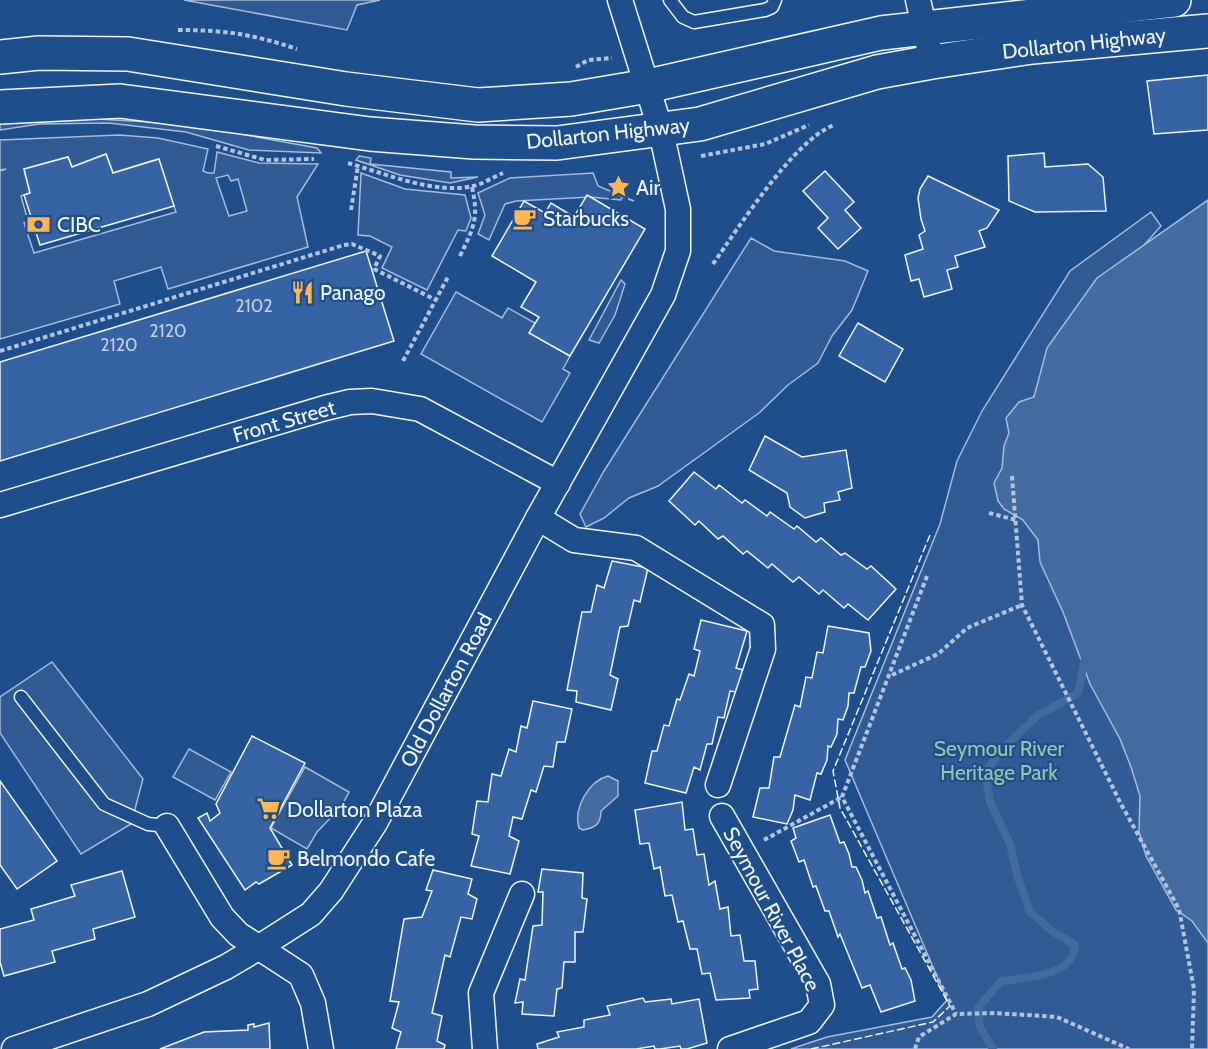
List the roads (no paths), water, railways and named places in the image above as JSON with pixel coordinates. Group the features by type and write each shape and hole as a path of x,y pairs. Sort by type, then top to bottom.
{"main road":[{"name":"Dollarton Highway","path":"0,57 39,53 128,54 346,89 478,105 571,99 648,86 881,33 921,14 1174,0"},
{"name":"Dollarton Highway","path":"0,107 120,101 370,134 474,142 557,143 661,131 700,124 878,72 932,62 1032,47 1208,31"}],"street":[{"name":"Old Dollarton Road","path":"14,1049 148,1004 226,968 311,914 331,891 366,838 538,518 663,295 678,251 678,209 661,131 620,0"},
{"path":"921,14 932,62"},
{"name":"Front Street","path":"0,505 326,408 350,402 372,401 420,409 558,483"},
{"path":"538,518 574,540 636,548 762,625 763,649 718,785"},
{"name":"Seymour River Place","path":"722,816 819,984 822,1005 809,1022 730,1049"},
{"path":"167,826 222,917 238,934 302,975 313,1004 321,1049"},
{"path":"485,1049 481,993 522,894"}],"lane":[{"path":"670,0 682,17 694,22 765,10 772,7 775,0"},
{"path":"21,697 104,804 148,824 167,826"}],"waterway":[{"path":"993,1049 980,1027 978,1008 1001,981 1034,977 1057,970 1072,956 1075,945 1052,931 1030,912 1017,875 1010,844 990,802 985,773 1000,752 1037,716 1078,693 1085,658"}],"place":[{"name":"Air","path":"618,187"},
{"name":"Starbucks","path":"525,218"},
{"name":"CIBC","path":"39,224"},
{"name":"Panago","path":"302,292"},
{"name":"Dollarton Plaza","path":"269,809"},
{"name":"Belmondo Cafe","path":"279,858"}],"park label":[{"name":"Seymour River Heritage Park","path":"999,760"}]}
